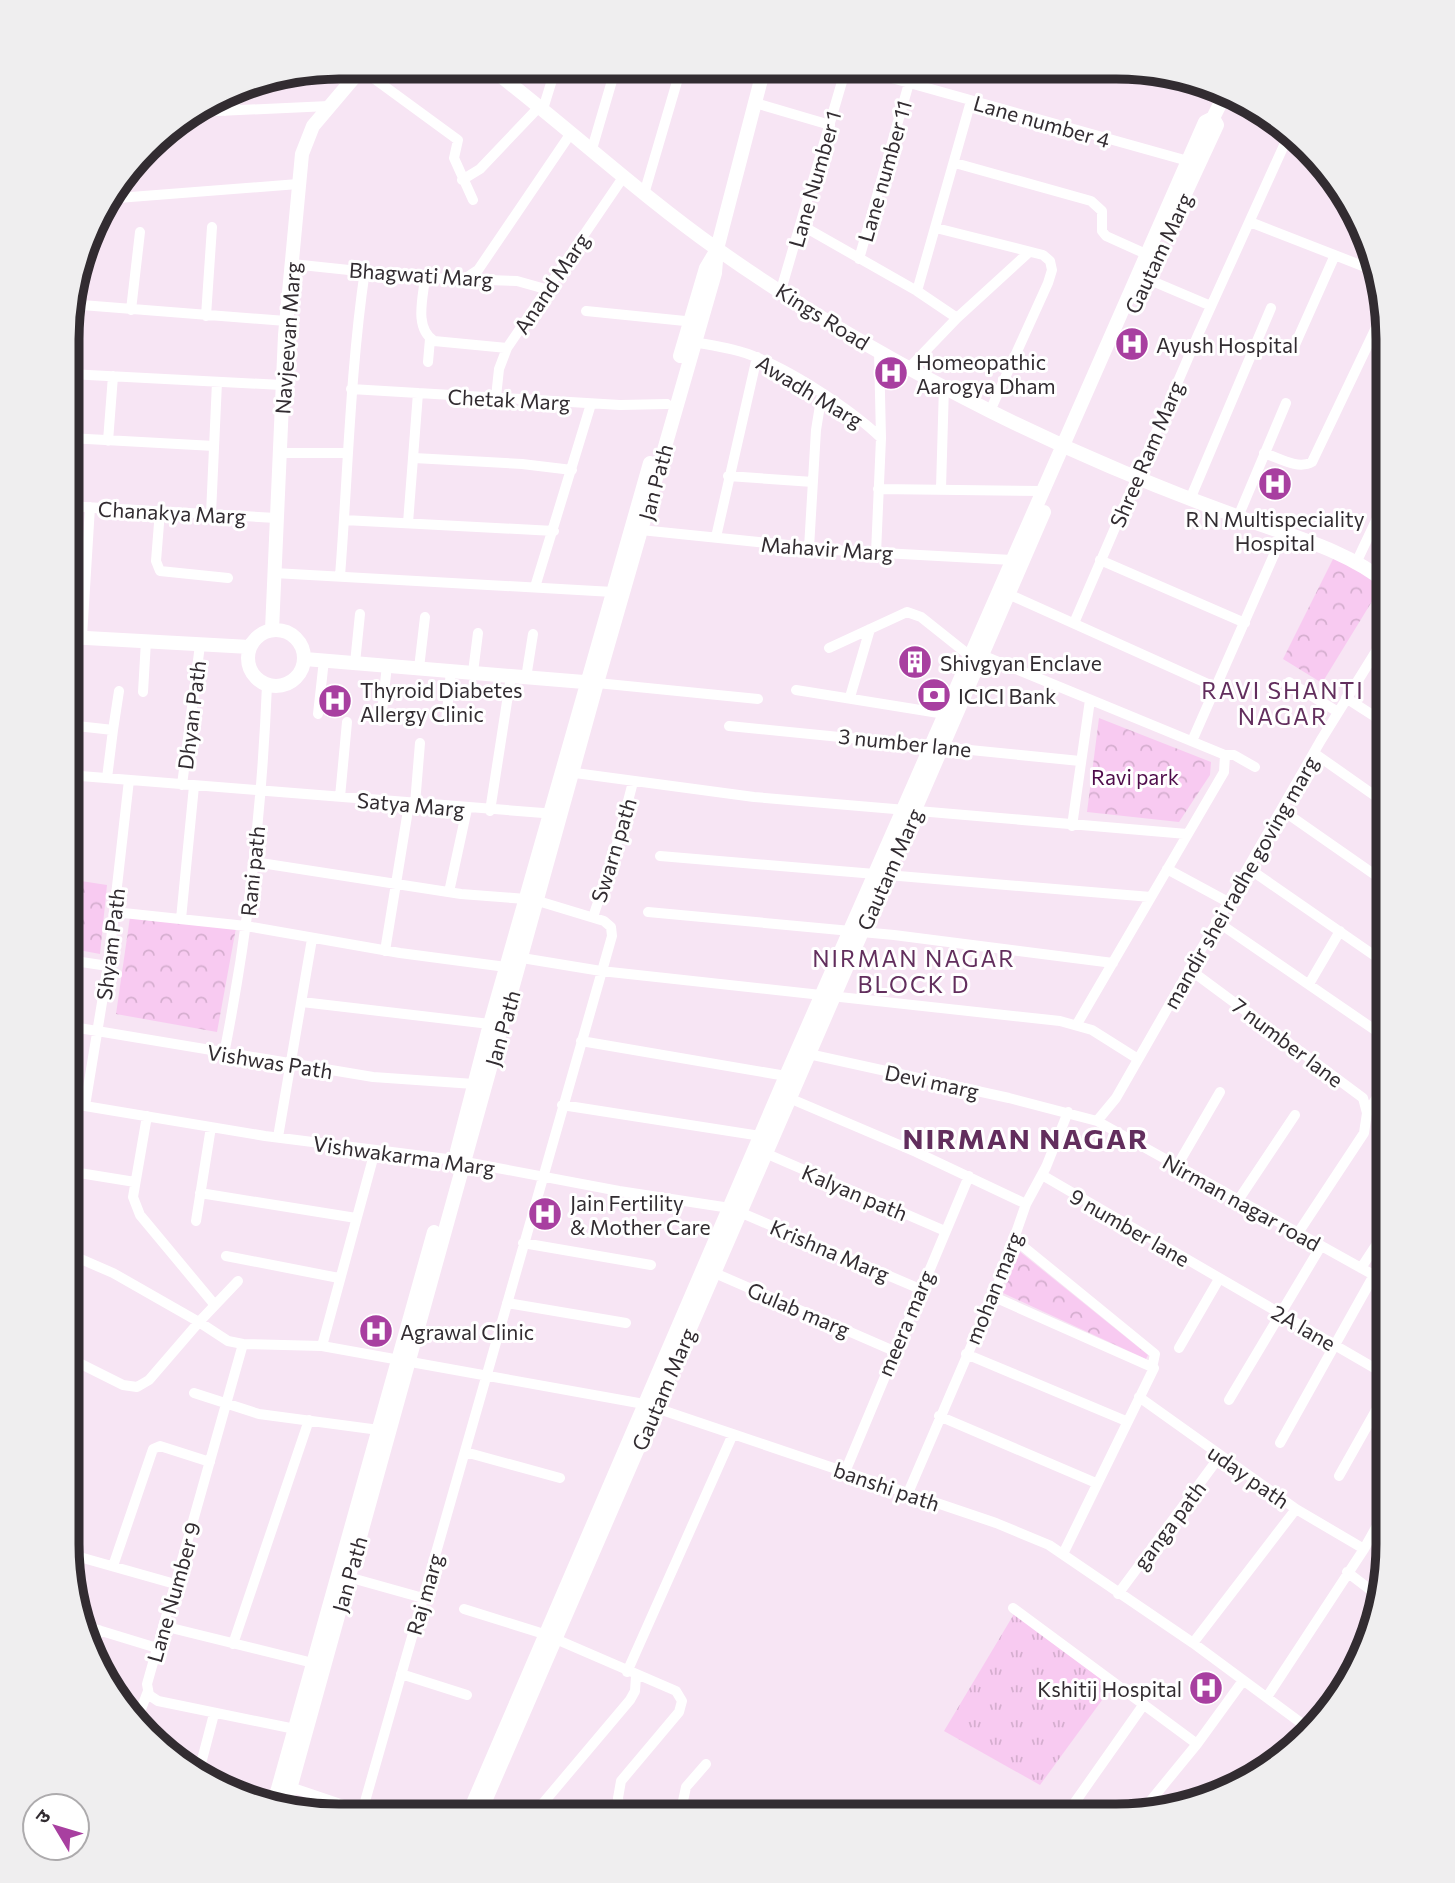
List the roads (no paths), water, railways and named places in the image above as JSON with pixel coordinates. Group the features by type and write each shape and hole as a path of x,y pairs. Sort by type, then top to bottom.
{"street":[{"path":"376,79 458,141 454,158 473,200"},
{"name":"Kings Road","path":"505,79 644,194 718,249 879,351 990,411 1067,447 1238,517 1284,532 1356,563 1376,576"},
{"path":"462,180 480,170 541,107 552,79"},
{"path":"592,149 612,79"},
{"path":"644,194 678,79"},
{"name":"Jan Path","path":"556,814 575,773 613,592 667,404 695,322 706,268 718,249 761,79"},
{"name":"Lane Number 1","path":"781,290 843,79"},
{"name":"Lane number 4","path":"895,79 1188,161"},
{"name":"Navjeevan Marg","path":"272,630 286,321 302,154 313,126 350,81"},
{"name":"Lane number 11","path":"859,259 909,83"},
{"path":"226,111 239,99"},
{"path":"917,291 971,101"},
{"path":"937,746 945,714 976,655 1042,491 1067,447 1151,256 1205,122 1213,118 1221,101"},
{"path":"755,103 830,125"},
{"path":"213,111 329,106"},
{"name":"Gautam Marg","path":"483,1804 550,1637 649,1406 735,1210 765,1153 766,1137 789,1098 802,1053 976,655 1009,594 1067,447 1145,278 1151,256 1217,125 1213,118"},
{"path":"463,280 478,270 571,133"},
{"name":"Shree Ram Marg","path":"1074,623 1211,306 1286,141"},
{"path":"955,163 1091,201 1102,212 1102,231 1106,236 1151,256"},
{"name":"Anand Marg","path":"496,397 499,369 507,348 549,290 624,176"},
{"path":"119,199 298,184"},
{"path":"1250,222 1366,267"},
{"path":"801,225 917,291 957,318"},
{"path":"206,316 212,227"},
{"path":"936,228 1050,261 1052,270 990,411"},
{"path":"131,310 140,232"},
{"path":"910,367 957,318 1028,253"},
{"path":"1294,347 1335,255"},
{"name":"Bhagwati Marg","path":"292,264 425,278 517,281 549,290"},
{"path":"340,576 351,389 365,270"},
{"path":"425,278 422,326 430,338 428,362"},
{"path":"1145,278 1211,306"},
{"path":"81,305 286,321"},
{"path":"1191,497 1270,308"},
{"path":"586,312 695,322"},
{"name":"Jan Path","path":"459,1161 474,1084 506,967 532,900 593,683 641,530 694,342 695,322"},
{"path":"1264,453 1305,466 1312,462 1376,328"},
{"path":"430,338 507,348"},
{"name":"Awadh Marg","path":"694,342 757,357 822,393 865,423 881,438"},
{"path":"876,552 881,438 879,351"},
{"path":"716,537 757,357"},
{"path":"79,374 282,385"},
{"path":"108,441 113,376"},
{"path":"211,514 217,382"},
{"path":"941,488 944,386"},
{"name":"Chetak Marg","path":"351,389 592,404 667,404"},
{"path":"408,523 418,393"},
{"path":"809,548 822,393"},
{"path":"1238,517 1286,402"},
{"path":"536,587 592,404"},
{"path":"79,439 214,446"},
{"path":"279,453 348,453"},
{"path":"414,458 523,464 572,470"},
{"path":"728,477 813,482"},
{"path":"878,489 1042,491"},
{"name":"Chanakya Marg","path":"79,506 276,518"},
{"path":"79,602 90,507"},
{"path":"160,511 156,561 160,571 228,578"},
{"path":"344,520 554,531"},
{"path":"1356,563 1376,520"},
{"name":"Mahavir Marg","path":"641,530 809,548 1012,560"},
{"path":"1192,741 1284,532"},
{"path":"1100,559 1245,623"},
{"path":"274,573 613,592"},
{"path":"1009,594 1217,688"},
{"path":"828,648 904,613 917,614 976,655 1225,755 1234,755 1255,767"},
{"path":"355,663 360,614"},
{"path":"419,668 425,617"},
{"path":"850,696 870,629"},
{"path":"272,630 288,632 295,637 304,651 305,659 300,674 289,684 267,685 250,670 250,647 263,633 272,630"},
{"path":"474,672 478,633"},
{"path":"490,811 519,677 533,634"},
{"path":"79,637 250,647"},
{"path":"143,692 146,641"},
{"name":"Dhyan Path","path":"181,919 188,785 200,645"},
{"name":"mandir shei radhe goving marg","path":"1097,1121 1116,1098 1376,648"},
{"path":"305,659 758,699"},
{"path":"318,714 324,660"},
{"path":"381,722 387,665"},
{"path":"446,721 452,670"},
{"path":"1289,682 1338,712"},
{"name":"Rani path","path":"224,1054 254,862 267,685"},
{"path":"796,690 850,696 945,714"},
{"path":"107,778 119,691"},
{"path":"1346,698 1376,717"},
{"path":"1072,826 1090,700"},
{"path":"340,797 347,722"},
{"path":"79,726 113,730"},
{"name":"3 number lane","path":"729,726 1080,761"},
{"path":"385,951 412,804 419,743"},
{"path":"1314,753 1376,797"},
{"path":"1077,1024 1224,772 1225,755"},
{"path":"575,773 754,797 1187,835"},
{"name":"Satya Marg","path":"79,776 490,811 556,814"},
{"name":"Shyam Path","path":"85,1106 108,966 129,780"},
{"name":"Swarn path","path":"593,917 633,782"},
{"path":"449,892 467,809"},
{"path":"1282,810 1376,876"},
{"path":"660,856 744,866 881,874 1151,897"},
{"path":"254,862 396,885 532,900 593,917"},
{"path":"1248,868 1376,956"},
{"path":"1167,869 1227,902"},
{"name":"Jan Path","path":"287,1799 459,1161 522,958 532,900"},
{"path":"114,912 246,926 385,951 506,967"},
{"path":"648,912 1113,963"},
{"name":"Raj marg","path":"368,1804 401,1674 612,936 611,927 593,917"},
{"path":"1216,922 1376,1031"},
{"path":"1310,984 1340,931"},
{"path":"278,1137 312,939"},
{"path":"522,958 601,971 828,994 1077,1024 1112,1040 1138,1059"},
{"path":"79,962 108,966"},
{"name":"7 number lane","path":"1189,969 1363,1098 1367,1113"},
{"path":"302,1002 490,1024"},
{"name":"Vishwas Path","path":"79,1028 373,1077 474,1084"},
{"path":"581,1041 786,1076"},
{"path":"735,1210 766,1137 786,1076 802,1053"},
{"name":"Devi marg","path":"802,1053 1068,1112"},
{"path":"1177,1166 1220,1093"},
{"path":"789,1098 969,1176 1026,1204"},
{"path":"1298,1233 1364,1133 1367,1113 1376,1099"},
{"name":"Vishwakarma Marg","path":"79,1105 278,1137 459,1161 541,1178 735,1210"},
{"path":"562,1105 766,1137"},
{"path":"1068,1112 1097,1121"},
{"name":"mohan marg","path":"908,1493 992,1296 1026,1204 1042,1175 1068,1112"},
{"path":"1239,1199 1295,1115"},
{"path":"146,1116 133,1197 140,1215 214,1304"},
{"name":"Nirman nagar road","path":"1097,1121 1374,1275"},
{"path":"196,1221 211,1127"},
{"path":"322,1346 375,1150"},
{"name":"Kalyan path","path":"765,1153 945,1231"},
{"path":"79,1173 135,1182"},
{"name":"9 number lane","path":"1042,1175 1219,1279"},
{"name":"meera marg","path":"845,1472 969,1176"},
{"path":"200,1193 356,1218"},
{"name":"Krishna Marg","path":"735,1210 920,1289"},
{"path":"1014,1238 1155,1354 1154,1368 1063,1555"},
{"path":"523,1243 651,1265"},
{"path":"1361,1268 1376,1245"},
{"path":"1229,1400 1321,1246"},
{"path":"226,1256 339,1278"},
{"path":"79,1258 113,1273 228,1341 243,1344"},
{"name":"Gulab marg","path":"709,1271 894,1350"},
{"path":"1280,1443 1374,1275"},
{"path":"1180,1348 1219,1279"},
{"name":"2A lane","path":"1219,1279 1376,1369"},
{"path":"79,1363 123,1385 138,1387 149,1380 214,1304 238,1281"},
{"path":"992,1296 1152,1367"},
{"path":"506,1303 626,1324"},
{"name":"banshi path","path":"243,1344 322,1346 649,1406 996,1523 1049,1545 1193,1643 1242,1682 1303,1725"},
{"name":"Lane Number 9","path":"243,1344 147,1684 148,1691 158,1702 295,1729"},
{"path":"966,1354 1126,1422"},
{"name":"Jan Path","path":"276,1796 379,1430 404,1359"},
{"path":"194,1393 259,1414 379,1430"},
{"name":"uday path","path":"1139,1397 1296,1509 1364,1549"},
{"path":"1339,1476 1376,1410"},
{"path":"939,1416 1096,1483"},
{"path":"233,1644 309,1420"},
{"path":"542,1804 635,1691 632,1674 733,1434"},
{"path":"113,1566 153,1449 160,1446 210,1462"},
{"path":"465,1452 560,1478"},
{"name":"ganga path","path":"1118,1594 1220,1456"},
{"path":"1193,1643 1296,1509"},
{"path":"1267,1697 1376,1528"},
{"path":"79,1557 175,1584"},
{"path":"1347,1573 1372,1591"},
{"path":"348,1577 423,1598"},
{"path":"1013,1608 1197,1744"},
{"path":"464,1609 550,1637 676,1691 682,1701 678,1712 621,1782 619,1804"},
{"path":"163,1626 313,1663"},
{"path":"93,1628 157,1648"},
{"path":"97,1638 99,1630"},
{"path":"473,1804 550,1637"},
{"path":"401,1674 467,1695"},
{"path":"1149,1802 1197,1744 1242,1682"},
{"path":"140,1712 148,1691"},
{"path":"1074,1804 1144,1704"},
{"path":"201,1765 214,1714"},
{"path":"681,1804 682,1795 706,1764"},
{"path":"290,1787 340,1804"}],"place":[{"name":"Ayush Hospital","path":"1132,344"},
{"name":"Homeopathic Aarogya Dham","path":"891,373"},
{"name":"R N Multispeciality Hospital","path":"1275,484"},
{"name":"Shivgyan Enclave","path":"915,662"},
{"name":"ICICI Bank","path":"934,695"},
{"name":"Thyroid Diabetes Allergy Clinic","path":"335,701"},
{"name":"Jain Fertility & Mother Care","path":"545,1214"},
{"name":"Agrawal Clinic","path":"376,1331"},
{"name":"Kshitij Hospital","path":"1206,1688"}],"district":[{"name":"RAVI SHANTI NAGAR","path":"1283,703"},
{"name":"NIRMAN NAGAR BLOCK D","path":"914,971"},
{"name":"NIRMAN NAGAR","path":"1026,1138"}],"park label":[{"name":"Ravi park","path":"1135,776"}]}
